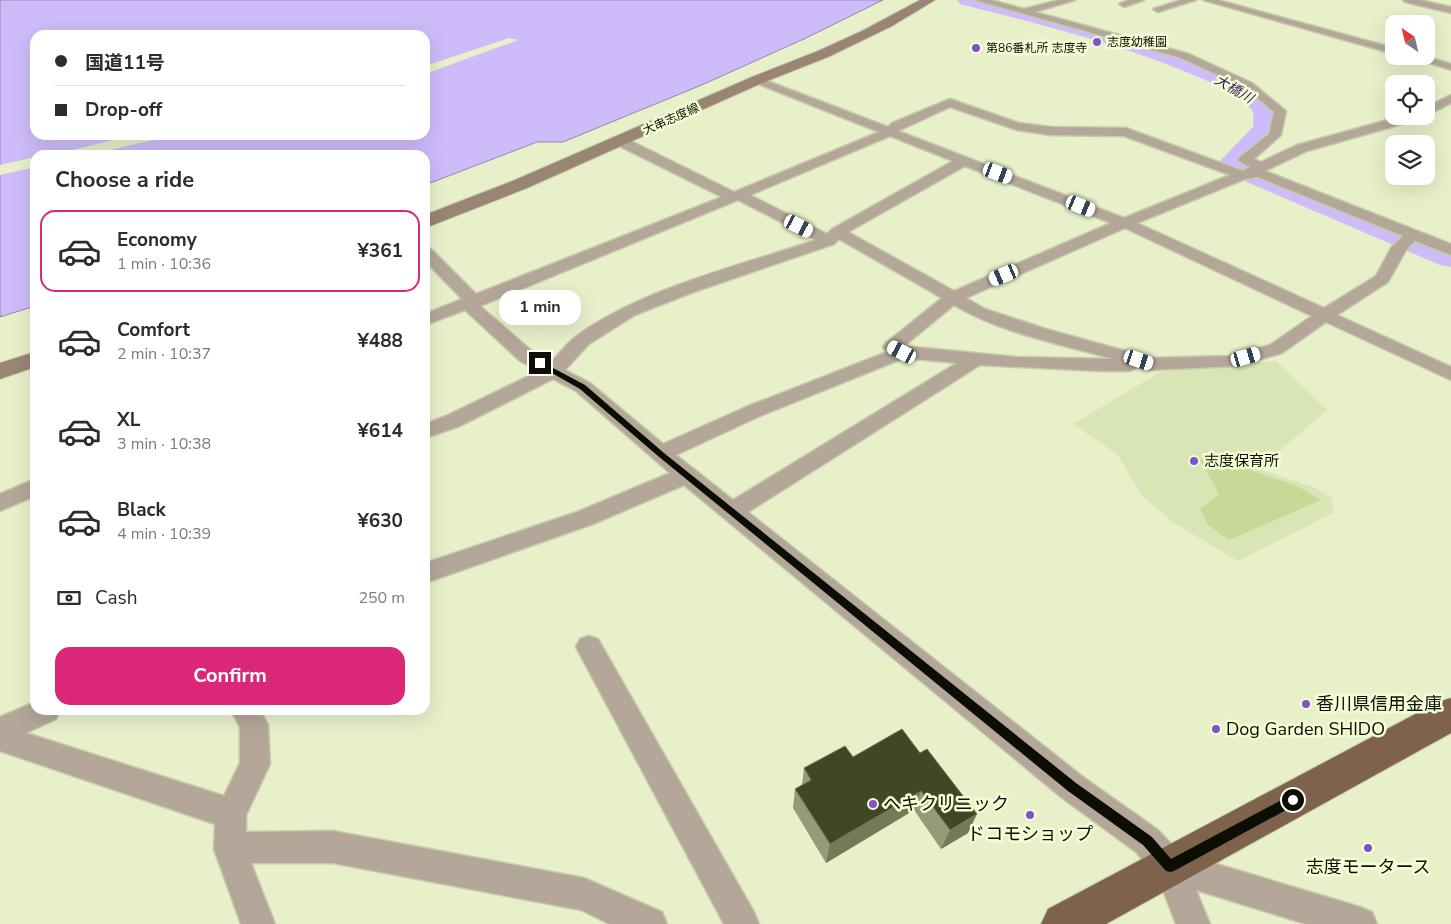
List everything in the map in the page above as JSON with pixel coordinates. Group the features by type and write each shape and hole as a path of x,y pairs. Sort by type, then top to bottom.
{"highway":[{"path":"1063,924 1451,714"}],"main road":[{"name":"大串志度線","path":"430,220 521,184 757,80 786,70 877,28 929,0"},
{"path":"897,4 914,9"},
{"path":"0,371 30,361"}],"street":[{"path":"980,0 1176,53 1248,85 1280,111 1275,135 1245,160 1261,170 1412,236 1451,250"},
{"path":"1024,12 1070,0"},
{"path":"1124,4 1139,0"},
{"path":"1158,9 1191,0"},
{"path":"1208,0 1385,49"},
{"path":"1408,0 1451,10"},
{"path":"1435,62 1451,67"},
{"path":"757,80 1124,223 1451,374"},
{"path":"1435,107 1451,98"},
{"path":"430,318 737,196 892,131 896,126 950,102 1017,126 1051,132 1126,132 1242,175"},
{"path":"1385,125 1302,148 1261,170 1242,175 1124,223 952,298 914,327 892,347 902,352 976,360 1067,366 1230,362 1276,349 1325,315 1382,280 1399,248 1412,236"},
{"path":"620,141 737,196 833,237 865,246 979,312 1040,334 1150,364"},
{"path":"430,429 471,413 554,370 583,340 629,311 685,290 768,263 833,237 965,160"},
{"path":"430,257 526,357 554,370 583,387 661,454 1072,787 1147,841 1170,866 1193,924"},
{"path":"661,454 774,403 837,380 902,352"},
{"path":"732,511 976,360"},
{"path":"430,571 465,556 568,524 649,492 687,474"},
{"path":"0,503 30,489"},
{"path":"589,647 742,924"},
{"path":"0,731 35,715"},
{"path":"247,715 254,725 255,764 231,814 230,849 258,924"},
{"path":"0,738 231,814"},
{"path":"230,849 250,847 333,847 584,894 639,921 650,924"},
{"path":"1170,866 1360,924"}],"shaded area":[{"path":"0,0 883,0 806,38 704,84 563,142 537,142 430,183 430,150 30,150 30,308 0,317"},
{"name":"志度保育所","path":"1276,361 1327,410 1258,469 1311,486 1331,497 1334,512 1238,561 1174,523 1142,496 1117,454 1073,424 1164,370"},
{"path":"1247,456 1253,471 1297,486 1321,500 1229,540 1208,525 1200,509 1219,494 1200,460"}],"pier":[{"path":"509,38 518,40 430,72 430,64"},
{"path":"114,140 154,140 109,150 72,150"},
{"path":"30,158 30,168 0,175 0,165"}],"building":[{"name":"ヘキクリニック","path":"902,729 920,753 927,749 977,814 950,830 921,791 830,844 795,789 811,780 804,768 845,746 853,757"}],"waterway":[{"name":"大橋川","path":"966,0 1126,43 1188,65 1236,87 1248,94 1264,109 1265,129 1232,162 1235,167 1451,258"}],"place":[{"name":"志度幼稚園","path":"1097,42"},
{"name":"第86番札所 志度寺","path":"976,48"},
{"name":"志度保育所","path":"1194,461"},
{"name":"香川県信用金庫","path":"1306,704"},
{"name":"Dog Garden SHIDO","path":"1216,729"},
{"name":"ヘキクリニック","path":"873,804"},
{"name":"ドコモショップ","path":"1030,815"},
{"name":"志度モータース","path":"1368,848"}],"route":[{"path":"540,363 583,387 661,454 1072,787 1147,841 1170,866 1293,800"}]}
